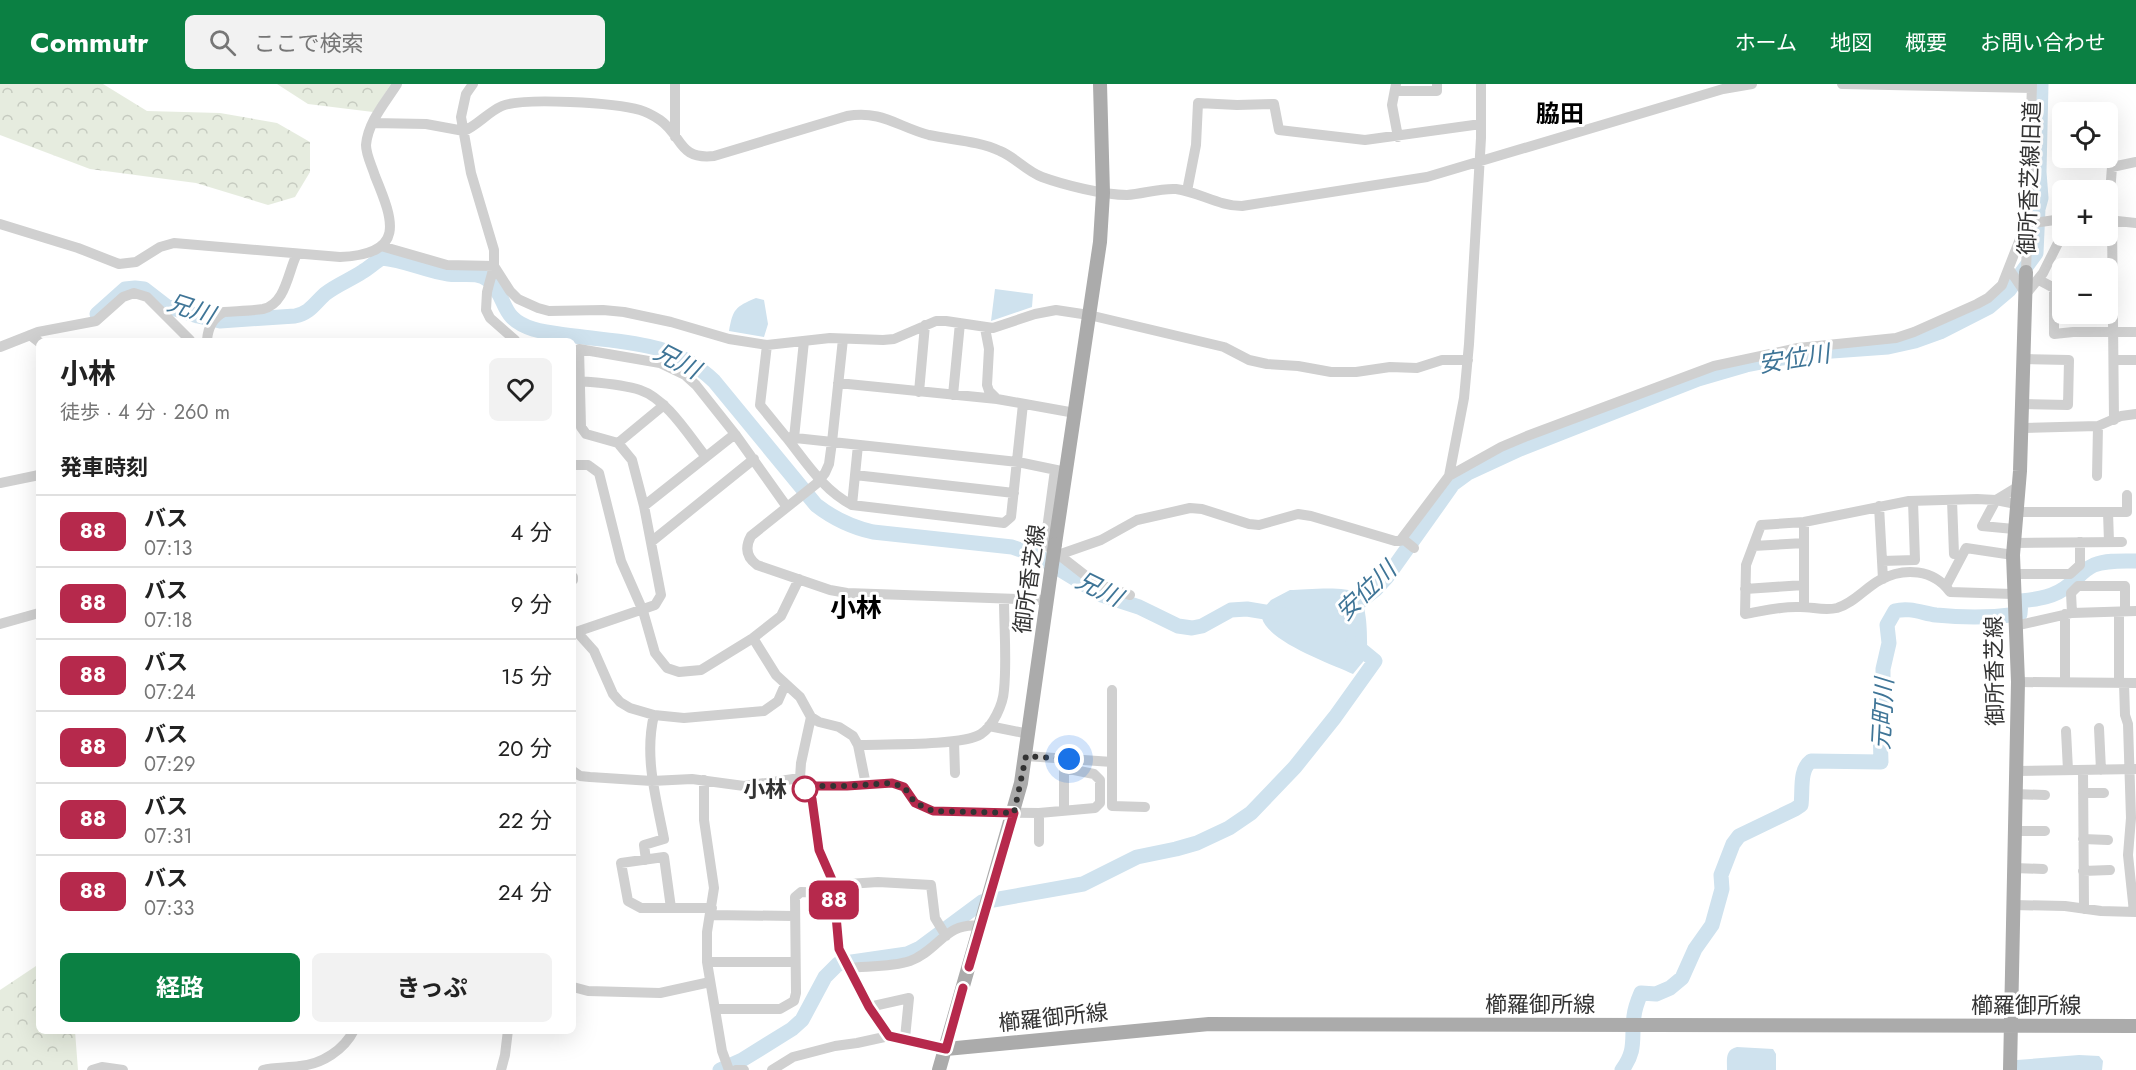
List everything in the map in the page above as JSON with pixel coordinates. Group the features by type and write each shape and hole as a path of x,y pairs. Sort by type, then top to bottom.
{"main road":[{"name":"御所香芝線","path":"939,1070 1014,813 1026,756 1051,570 1057,550 1061,471 1075,413 1098,260 1103,193 1100,84"},
{"name":"御所香芝線","path":"2010,1070 2018,682 2013,549 2019,486 2024,359 2019,278"},
{"name":"櫛羅御所線","path":"946,1049 1209,1024 2136,1026"}],"street":[{"path":"0,224 78,248 118,264 136,262 160,247 174,243 297,254 352,256 381,246 388,240 391,226 366,147 373,123 397,84"},
{"path":"473,84 464,101 461,117 471,173 494,250 494,270 487,292 486,310 490,318 513,338"},
{"path":"675,84 675,137"},
{"path":"1398,137 1392,105 1396,87 1437,91 1437,84"},
{"path":"1449,476 1464,398 1468,360 1480,162 1480,84"},
{"path":"373,123 426,124 464,131 502,106 514,103 538,101 624,107 639,110 662,121 685,150 693,155 704,157 847,116 874,114 927,134 998,149 1041,177 1103,193 1124,195 1163,189 1187,191 1225,204 1242,206 1414,180 1723,89 1752,84"},
{"path":"1842,84 2032,86"},
{"name":"御所香芝線旧道","path":"2019,278 2030,224 2032,86"},
{"path":"1187,191 1196,145 1198,103 1274,104 1279,130 1365,140 1481,124"},
{"path":"2111,180 2112,167 2136,162"},
{"path":"2019,278 2020,239 2030,224 2052,220"},
{"path":"2118,221 2136,223"},
{"path":"381,246 447,265 494,270 518,299 538,309 549,311 603,310 636,314 729,339 767,345 830,338 894,339 936,321 986,328 1056,310 1089,315 1224,347 1249,360 1332,372 1356,372 1390,367 1417,368 1442,360 1468,360"},
{"path":"2039,280 2056,246"},
{"path":"2110,246 2114,332 2114,420"},
{"path":"208,338 215,319 224,312 270,306 280,296 297,254"},
{"path":"1057,550 1101,540 1137,519 1196,507 1259,525 1291,516 1311,516 1395,542 1403,539 1449,476 1501,447 1527,436 1714,366 1798,348 1878,340 1914,332 1988,298 2002,285 2019,278 2039,280 2054,288 2054,334 2136,332"},
{"path":"0,347 30,334 96,321 123,297 134,293 147,297 188,338"},
{"path":"953,395 960,323"},
{"path":"919,392 925,325"},
{"path":"986,328 989,349 987,385 988,391 997,399"},
{"path":"30,334 36,339"},
{"path":"843,339 829,464 818,482 751,536 747,543 748,555 757,565 847,593 1047,600"},
{"path":"790,437 804,341"},
{"path":"767,345 760,405 790,437 818,482 852,505 1004,523 1011,517 1023,404"},
{"path":"576,632 655,605 661,595 636,467 628,453 618,443 586,434 581,427 579,350 660,363 674,368 696,385 754,459 787,507"},
{"path":"2022,404 2068,405 2069,360 2024,359"},
{"path":"2114,360 2136,360"},
{"path":"579,381 643,391 664,405 706,457"},
{"path":"838,383 997,399 1075,413"},
{"path":"618,443 664,405"},
{"path":"2021,428 2098,426 2121,416 2136,414"},
{"path":"2094,471 2098,426"},
{"path":"644,506 735,434"},
{"path":"790,437 1017,462 1061,471"},
{"path":"852,505 858,445"},
{"path":"651,542 754,459"},
{"path":"576,465 588,465 599,472 621,561 643,610 655,653 668,668 678,672 701,670 753,638 781,616 799,579"},
{"path":"855,475 1014,494"},
{"path":"0,483 36,476"},
{"path":"2014,529 1982,526 1995,500 2019,486"},
{"path":"2013,594 1950,592 1946,586 1931,575 1921,572 1899,573 1883,579 1855,599 1837,608 1827,610 1804,607 1744,614 1746,565 1761,525 1804,522 1913,501 1995,500 2016,508 2127,512 2127,495"},
{"path":"1952,500 1954,554"},
{"path":"1882,561 1914,560 1913,501"},
{"path":"1879,506 1883,579"},
{"path":"2108,512 2109,542"},
{"path":"1804,522 1804,607"},
{"path":"1403,539 1414,548"},
{"path":"1946,586 1966,548 2013,549 2080,542 2122,542"},
{"path":"2013,574 2070,574 2080,565 2080,542"},
{"path":"1753,546 1804,543"},
{"path":"1057,550 1095,583 1130,595"},
{"path":"1745,589 1804,585"},
{"path":"2013,905 2065,906 2135,912 2128,855 2133,769 2126,682 2125,586 2078,586 2071,593 2065,682"},
{"path":"858,745 954,741 981,734 998,710 1004,691 1004,598"},
{"path":"2015,618 2127,611"},
{"path":"0,624 36,614"},
{"path":"576,633 594,651 613,694 620,702 630,708 654,715 693,718 764,711 778,701 785,685"},
{"path":"753,638 776,675 800,697 811,717 819,722 839,727 853,736 858,745 866,785"},
{"path":"2018,682 2126,682"},
{"path":"1112,690 1112,806 1145,807"},
{"path":"646,860 644,845 664,839 652,781 649,746 654,715"},
{"path":"811,717 802,782 812,799 819,850 833,889 837,938 845,963 869,1007 889,1036"},
{"path":"988,726 1029,734"},
{"path":"2099,728 2101,770"},
{"path":"2066,731 2068,770"},
{"path":"954,741 958,769"},
{"path":"1026,756 1112,762"},
{"path":"576,773 590,777 652,781 681,778 744,786 802,782 866,785 892,783 904,787 915,803 933,811 1014,813 1039,813 1064,811 1095,808 1100,803 1100,780 1094,774 1064,768 1064,811"},
{"path":"2015,771 2133,769"},
{"path":"2083,770 2084,909"},
{"path":"704,780 704,820 714,888 707,932 707,962 727,1066"},
{"path":"2083,794 2104,793"},
{"path":"2015,794 2045,795"},
{"path":"1039,813 1039,842"},
{"path":"2014,831 2045,831"},
{"path":"2083,839 2108,840"},
{"path":"671,908 664,857 621,863 628,901 641,908 794,916"},
{"path":"2014,868 2043,869"},
{"path":"2084,871 2110,870"},
{"path":"716,1009 780,1009 794,1001 796,993 795,897 801,892 878,882 931,885 933,909 942,932"},
{"path":"845,963 909,961 919,956 942,932 961,926 980,926"},
{"path":"707,962 794,962"},
{"path":"576,988 588,991 669,993 710,982"},
{"path":"869,1007 909,998 905,1038"},
{"path":"262,1070 301,1066 321,1060 343,1047 351,1034"},
{"path":"501,1070 506,1055 508,1034"},
{"path":"772,1070 793,1058 835,1046 889,1036 946,1049"},
{"path":"92,1070 102,1067 123,1070"},
{"path":"736,1070 744,1070"}],"green space":[{"path":"0,84 103,84 147,111 220,113 277,123 310,142 310,172 295,197 268,205 196,183 90,169 0,135"},
{"path":"277,84 391,84 373,112 308,104"},
{"path":"36,966 36,1034 75,1034 78,1070 0,1070 0,990"}],"water":[{"path":"995,289 1033,294 1032,307 991,321"},
{"path":"756,298 764,300 768,324 764,337 729,331 736,310"},
{"path":"1343,589 1356,593 1360,598 1365,613 1367,657 1353,674 1288,644 1267,627 1262,617 1263,609 1271,600 1290,590"},
{"path":"1737,1047 1773,1049 1776,1054 1776,1070 1727,1070 1730,1050"},
{"path":"2079,1055 2099,1056 2103,1061 2102,1070 2017,1070 2017,1060"}],"waterway":[{"name":"安位川","path":"1345,613 1376,589 1387,577 1453,484 1468,473 1520,449 1698,379 1746,365 1782,358 1818,352 1888,347 1915,341 1940,332 1989,307 2009,290 2036,253 2038,209 2041,198 2039,172 2041,84"},
{"name":"兄川","path":"97,314 125,289 135,288 144,289 166,306 220,321 295,316 308,310 329,291 382,258 440,273 484,277 495,287 514,319 533,329 648,346 682,358 698,368 714,381 816,505 850,525 873,532 1012,547 1038,556 1102,595 1139,607 1178,626 1192,628 1202,626 1231,610 1247,609 1283,615"},
{"name":"元町川","path":"1622,1070 1632,1050 1634,1013 1641,993 1656,994 1670,988 1682,978 1695,949 1712,925 1722,889 1721,875 1733,844 1739,836 1801,805 1803,775 1811,761 1881,762 1883,669 1889,643 1887,625 1895,611 1910,610 1936,615 1968,617 2020,614 2021,601 2052,595 2094,565 2136,561"},
{"name":"安位川","path":"720,1070 742,1060 792,1029 802,1020 825,977 838,964 907,954 920,948 982,902 1083,884 1137,857 1197,843 1229,828 1251,813 1295,767 1335,717 1375,661 1353,643"}],"bus line":[{"name":"88","path":"963,988 946,1049 889,1036 869,1007 839,949 833,882 819,850 815,809 804,786 892,783 904,787 915,803 933,811 1014,813 969,967"}],"place":[{"name":"小林","path":"805,789"}],"district":[{"name":"脇田","path":"1560,114"},
{"name":"小林","path":"856,608"}],"route":[{"path":"805,789 804,786 892,783 904,787 915,803 933,811 1014,813 1026,756 1069,759"}]}
